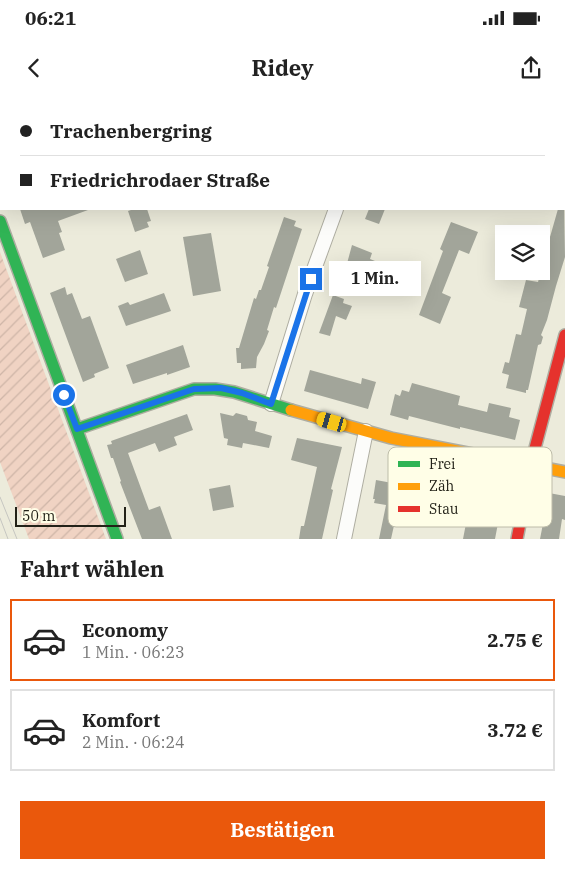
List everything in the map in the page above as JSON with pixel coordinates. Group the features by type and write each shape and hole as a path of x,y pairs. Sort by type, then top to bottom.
{"street":[{"path":"271,404 305,294 336,210"},
{"path":"0,221 117,539"},
{"path":"537,447 565,335"},
{"path":"77,429 194,389 221,388 366,432 433,447"},
{"path":"344,539 366,432"},
{"path":"552,469 565,472"}],"shaded area":[{"path":"0,252 106,539 29,539 0,462"}],"building":[{"path":"20,210 88,210 58,221 62,232 59,233 65,250 43,258 30,222 25,224"},
{"path":"147,210 151,221 147,222 149,227 135,232 128,211"},
{"path":"369,210 385,210 379,224 365,219"},
{"path":"558,210 564,210 565,257 541,335 543,337 541,344 538,345 526,393 506,388 509,375 502,373 505,362 509,363 516,334 521,335 527,309 519,307 526,280 538,282 539,280 550,280 550,237"},
{"path":"284,217 296,221 294,226 302,229 276,308 274,307 267,330 269,331 257,357 256,368 241,369 241,363 237,363 236,348 239,348 254,298 256,299 259,290 261,290"},
{"path":"451,222 478,232 469,254 459,250 442,293 451,297 440,324 419,315 443,251 440,249"},
{"path":"211,233 221,291 193,296 183,237"},
{"path":"352,245 372,253 370,259 390,267 383,285 345,271"},
{"path":"140,250 148,274 125,282 116,259"},
{"path":"65,287 67,295 72,293 82,319 90,316 109,368 94,374 95,377 83,382 50,293"},
{"path":"164,293 171,311 126,326 118,306 128,302 130,305"},
{"path":"333,295 344,299 343,303 352,306 346,320 336,316 330,336 319,333"},
{"path":"183,345 190,367 133,384 126,365"},
{"path":"310,370 361,384 362,378 376,382 368,409 304,391"},
{"path":"412,383 460,396 458,405 487,412 489,403 511,408 509,417 520,420 515,440 409,416 408,420 390,415 395,394 400,396 402,390 409,392"},
{"path":"220,413 233,416 236,413 247,416 248,420 257,422 255,431 272,436 269,448 243,443 242,448 227,445 228,439 224,438"},
{"path":"187,414 193,430 174,437 177,445 159,452 155,443 128,453 149,510 160,506 172,539 142,539 107,445 112,444 111,441"},
{"path":"297,438 342,447 331,489 333,490 322,539 299,539 301,526 304,526 317,467 291,460"},
{"path":"376,480 388,482 388,527 394,527 391,539 379,539 386,505 374,503 375,499 373,499"},
{"path":"230,485 234,507 213,511 209,489"},
{"path":"552,494 565,496 565,520 562,519 559,539 540,539 542,527 552,527"},
{"path":"465,527 497,527 495,539 463,539"}],"tram line":[{"path":"0,497 17,539"},
{"path":"0,518 8,539"}],"traffic: fast":[{"path":"0,221 117,539"},
{"path":"77,429 194,389 215,389 234,392 291,410"}],"traffic: slow":[{"path":"291,410 391,438 437,447"},
{"path":"552,469 565,472"}],"traffic: jam":[{"path":"535,447 565,335"},
{"path":"517,539 519,527"}],"route":[{"path":"64,395 77,429 178,394 209,387 242,393 271,404 311,279"}]}
